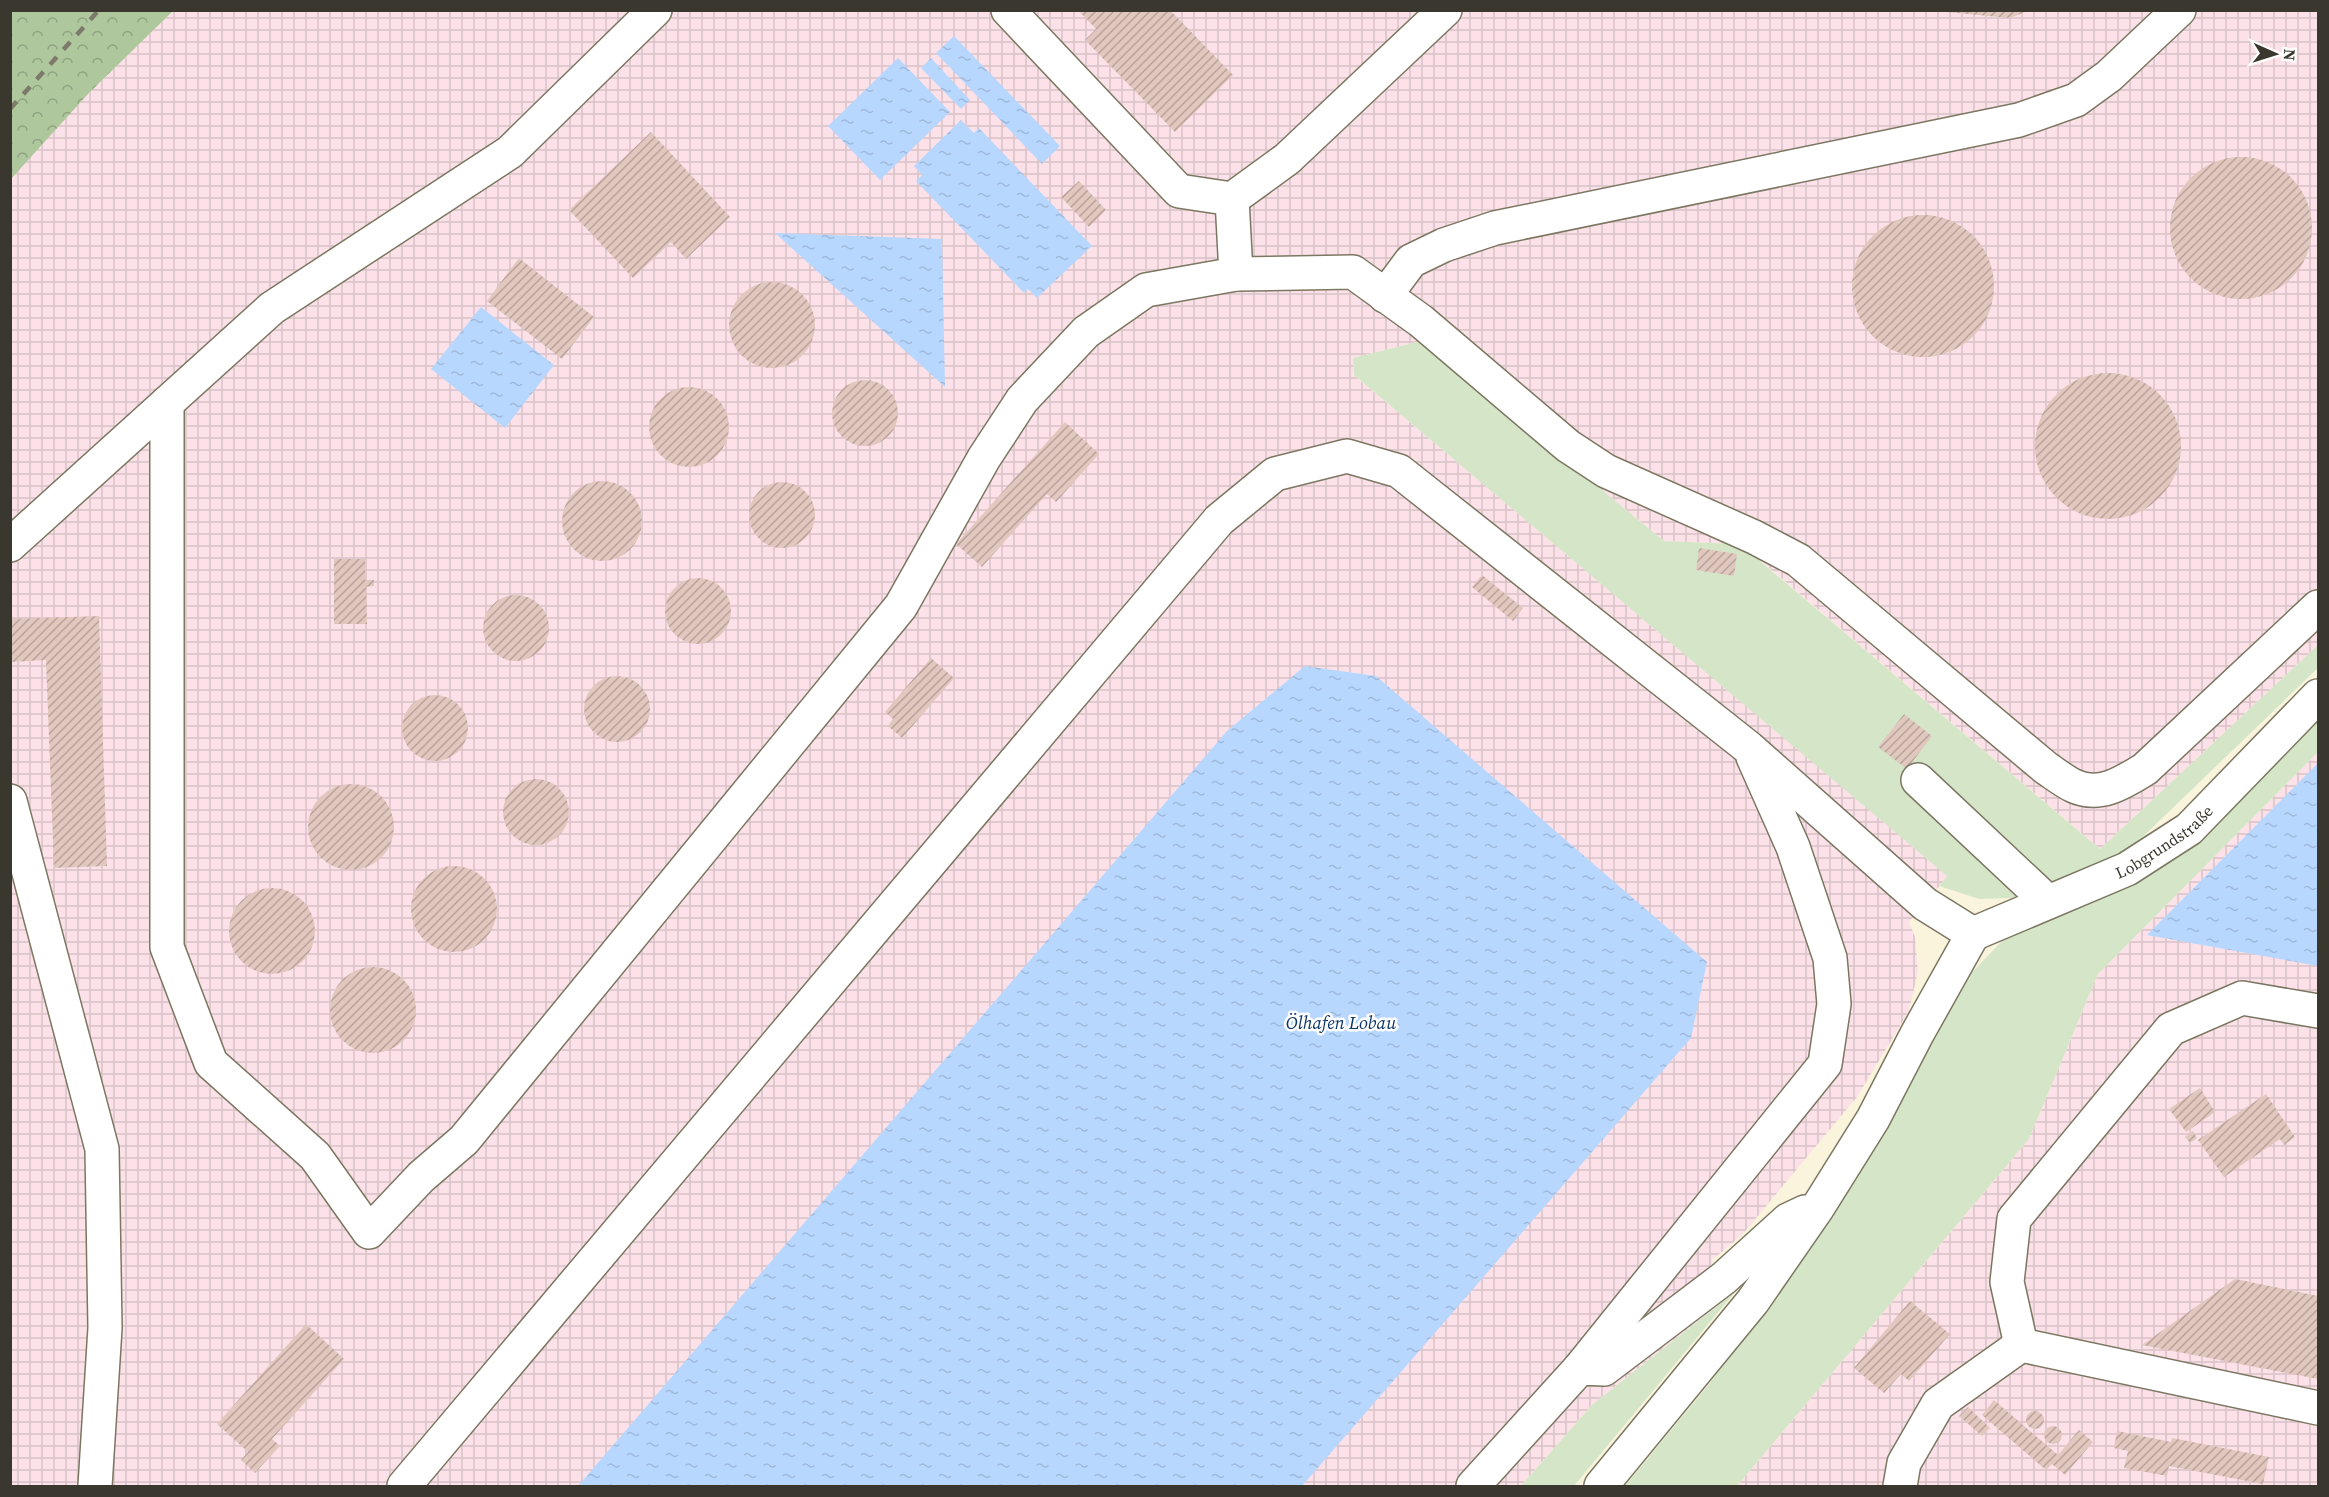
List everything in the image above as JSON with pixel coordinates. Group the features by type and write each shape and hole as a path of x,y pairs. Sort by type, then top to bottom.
{"lane":[{"path":"10,545 272,308 510,152 655,10"},
{"path":"1008,10 1179,191 1232,199 1287,159 1445,10"},
{"path":"1385,296 1411,261 1444,245 1495,228 2019,120 2076,100 2109,76 2179,10"},
{"path":"1232,199 1236,274"},
{"path":"167,403 167,947 211,1063 315,1156 369,1232 421,1177 464,1140 901,606 984,458 1022,400 1086,332 1146,290 1236,274 1353,272 1421,321 1568,446 1606,471 1754,537 1798,560 2046,768 2075,787 2094,791 2118,786 2145,769 2319,607"},
{"path":"404,1486 1219,520 1275,474 1347,456 1399,471 1749,748 1925,904 1973,934 1873,1119 1818,1207 1753,1301 1601,1486"},
{"name":"Lobgrundstraße","path":"1973,934 2127,869 2189,829 2319,696"},
{"path":"1473,1486 1580,1368 1824,1064 1833,1004 1830,958 1793,847 1749,748"},
{"path":"1918,780 2048,902"},
{"path":"10,801 102,1149 105,1328 95,1486"},
{"path":"2020,1345 2007,1282 2014,1219 2171,1029 2242,998 2319,1011"},
{"path":"1580,1368 1604,1369 1724,1278 1788,1220 1818,1207"},
{"path":"1900,1486 1904,1463 1938,1404 2020,1345 2319,1408"}],"shaded area":[{"path":"173,11 2318,11 2318,645 2100,849 1741,544 1664,541 1421,341 1353,358 1354,375 1948,876 1909,922 1915,937 1918,971 1909,1011 1857,1097 1742,1235 1711,1261 1735,1292 1593,1404 1521,1486 11,1486 10,179 88,94"},
{"path":"2318,752 2318,1486 1737,1486 2029,1139 2098,974"}],"green space":[{"path":"11,10 173,11 88,94 11,179"},
{"path":"1421,341 1664,541 1740,544 2100,849 2318,645 2318,668 2125,854 2011,898 1979,899 1939,886 1947,876 1354,375 1353,358"},
{"path":"2318,718 2318,752 2098,974 2029,1139 1737,1486 1625,1486 1710,1383 1876,1148 1957,988 2002,941 2129,886"},
{"path":"1735,1292 1574,1486 1521,1486 1593,1404"}],"water":[{"path":"954,36 1060,146 1042,164 936,53"},
{"path":"898,58 950,112 880,180 828,126"},
{"path":"931,58 970,100 961,109 921,68"},
{"path":"961,120 974,133 979,128 1092,246 1037,298 1028,289 1024,293 916,181 922,175 914,166"},
{"path":"775,233 942,239 945,387"},
{"path":"481,307 554,365 505,428 431,369"},
{"name":"Ölhafen Lobau","path":"1305,666 1376,676 1707,962 1691,1038 1302,1486 578,1486 1227,731"},
{"path":"2318,763 2318,966 2147,935"}],"building":[{"path":"1078,10 1170,10 1233,75 1175,132 1085,40 1096,29"},
{"path":"1946,11 2028,11 2010,18"},
{"path":"651,132 730,217 686,259 671,242 633,278 569,210"},
{"path":"2241,157 2268,162 2291,178 2307,201 2312,228 2307,255 2291,278 2268,294 2241,299 2214,294 2191,278 2175,255 2170,228 2175,201 2191,178 2214,162"},
{"path":"1079,181 1106,210 1089,227 1061,197"},
{"path":"1923,215 1950,221 1973,236 1988,259 1994,286 1988,313 1973,336 1950,351 1923,357 1896,351 1873,336 1858,313 1852,286 1858,259 1873,236 1896,221"},
{"path":"519,258 594,317 562,359 487,301"},
{"path":"772,282 789,285 803,294 812,308 815,325 812,342 803,356 789,365 772,368 755,365 741,356 732,342 729,325 732,308 741,294 755,285"},
{"path":"2108,373 2122,374 2136,379 2149,385 2160,394 2169,405 2175,418 2180,432 2180,460 2175,474 2169,487 2160,498 2149,507 2136,513 2122,518 2108,519 2094,518 2080,513 2067,507 2056,498 2047,487 2041,474 2036,460 2035,446 2036,432 2041,418 2047,405 2056,394 2067,385 2080,379 2094,374"},
{"path":"865,380 878,383 888,390 895,400 898,413 895,426 888,436 878,443 865,446 852,443 842,436 835,426 832,413 835,400 842,390 852,383"},
{"path":"689,387 704,390 717,399 726,412 729,427 726,442 717,455 704,464 689,467 674,464 661,455 652,442 649,427 652,412 661,399 674,390"},
{"path":"1065,422 1099,454 1056,502 1047,494 982,567 956,544"},
{"path":"602,481 617,484 630,493 639,506 642,521 639,536 630,549 617,558 602,561 587,558 574,549 565,536 562,521 565,506 574,493 587,484"},
{"path":"782,482 795,485 805,492 812,502 815,515 812,528 805,538 795,545 782,548 769,545 759,538 752,528 749,515 752,502 759,492 769,485"},
{"path":"1699,548 1737,554 1734,576 1696,570"},
{"path":"334,559 365,559 365,580 374,580 374,586 366,587 367,624 334,624"},
{"path":"1482,575 1523,608 1513,621 1472,587"},
{"path":"698,578 711,581 721,588 728,598 731,611 728,624 721,634 711,641 698,644 685,641 675,634 668,624 665,611 668,598 675,588 685,581"},
{"path":"516,595 529,598 539,605 546,615 549,628 546,641 539,651 529,658 516,661 503,658 493,651 486,641 483,628 486,615 493,605 503,598"},
{"path":"99,616 107,866 54,868 46,660 10,662 10,619"},
{"path":"931,658 954,678 902,738 888,726 893,719 885,712"},
{"path":"617,676 630,679 640,686 647,696 650,709 647,722 640,732 630,739 617,742 604,739 594,732 587,722 584,709 587,696 594,686 604,679"},
{"path":"435,695 448,698 458,705 465,715 468,728 465,741 458,751 448,758 435,761 422,758 412,751 405,741 402,728 405,715 412,705 422,698"},
{"path":"1904,714 1932,736 1907,769 1878,747"},
{"path":"536,779 549,782 559,789 566,799 569,812 566,825 559,835 549,842 536,845 523,842 513,835 506,825 503,812 506,799 513,789 523,782"},
{"path":"351,784 368,787 387,803 391,810 394,827 391,844 375,863 368,867 351,870 334,867 315,851 311,844 308,827 311,810 327,791 334,787"},
{"path":"454,866 471,869 490,885 494,892 497,909 494,926 478,945 471,949 454,952 437,949 418,933 414,926 411,909 414,892 430,873 437,869"},
{"path":"272,888 289,891 303,900 312,914 315,931 312,948 303,962 289,971 272,974 255,971 241,962 232,948 229,931 232,914 241,900 255,891"},
{"path":"373,967 390,970 404,979 413,993 416,1010 413,1027 404,1041 390,1050 373,1053 356,1050 342,1041 333,1027 330,1010 333,993 342,979 356,970"},
{"path":"2200,1088 2215,1112 2186,1132 2169,1109"},
{"path":"2266,1094 2295,1137 2284,1145 2280,1139 2224,1177 2198,1140"},
{"path":"2193,1131 2197,1138 2190,1143 2185,1137"},
{"path":"2235,1279 2318,1296 2318,1379 2142,1345"},
{"path":"1910,1301 1950,1334 1909,1381 1901,1374 1884,1393 1854,1368"},
{"path":"306,1324 344,1359 272,1439 280,1446 255,1473 241,1460 248,1452 217,1424"},
{"path":"1994,1400 2058,1455 2079,1430 2093,1442 2065,1475 2052,1464 2046,1470 1982,1415"},
{"path":"1968,1407 1990,1428 1982,1436 1959,1416"},
{"path":"2035,1411 2043,1416 2044,1420 2039,1428 2035,1429 2027,1424 2026,1420 2031,1412"},
{"path":"2053,1426 2061,1431 2062,1435 2057,1443 2053,1444 2045,1439 2044,1435 2049,1427"},
{"path":"2117,1431 2171,1442 2172,1438 2269,1457 2263,1484 2169,1466 2167,1476 2124,1468 2128,1451 2114,1448"}],"railway":[{"path":"10,109 99,10"}]}
